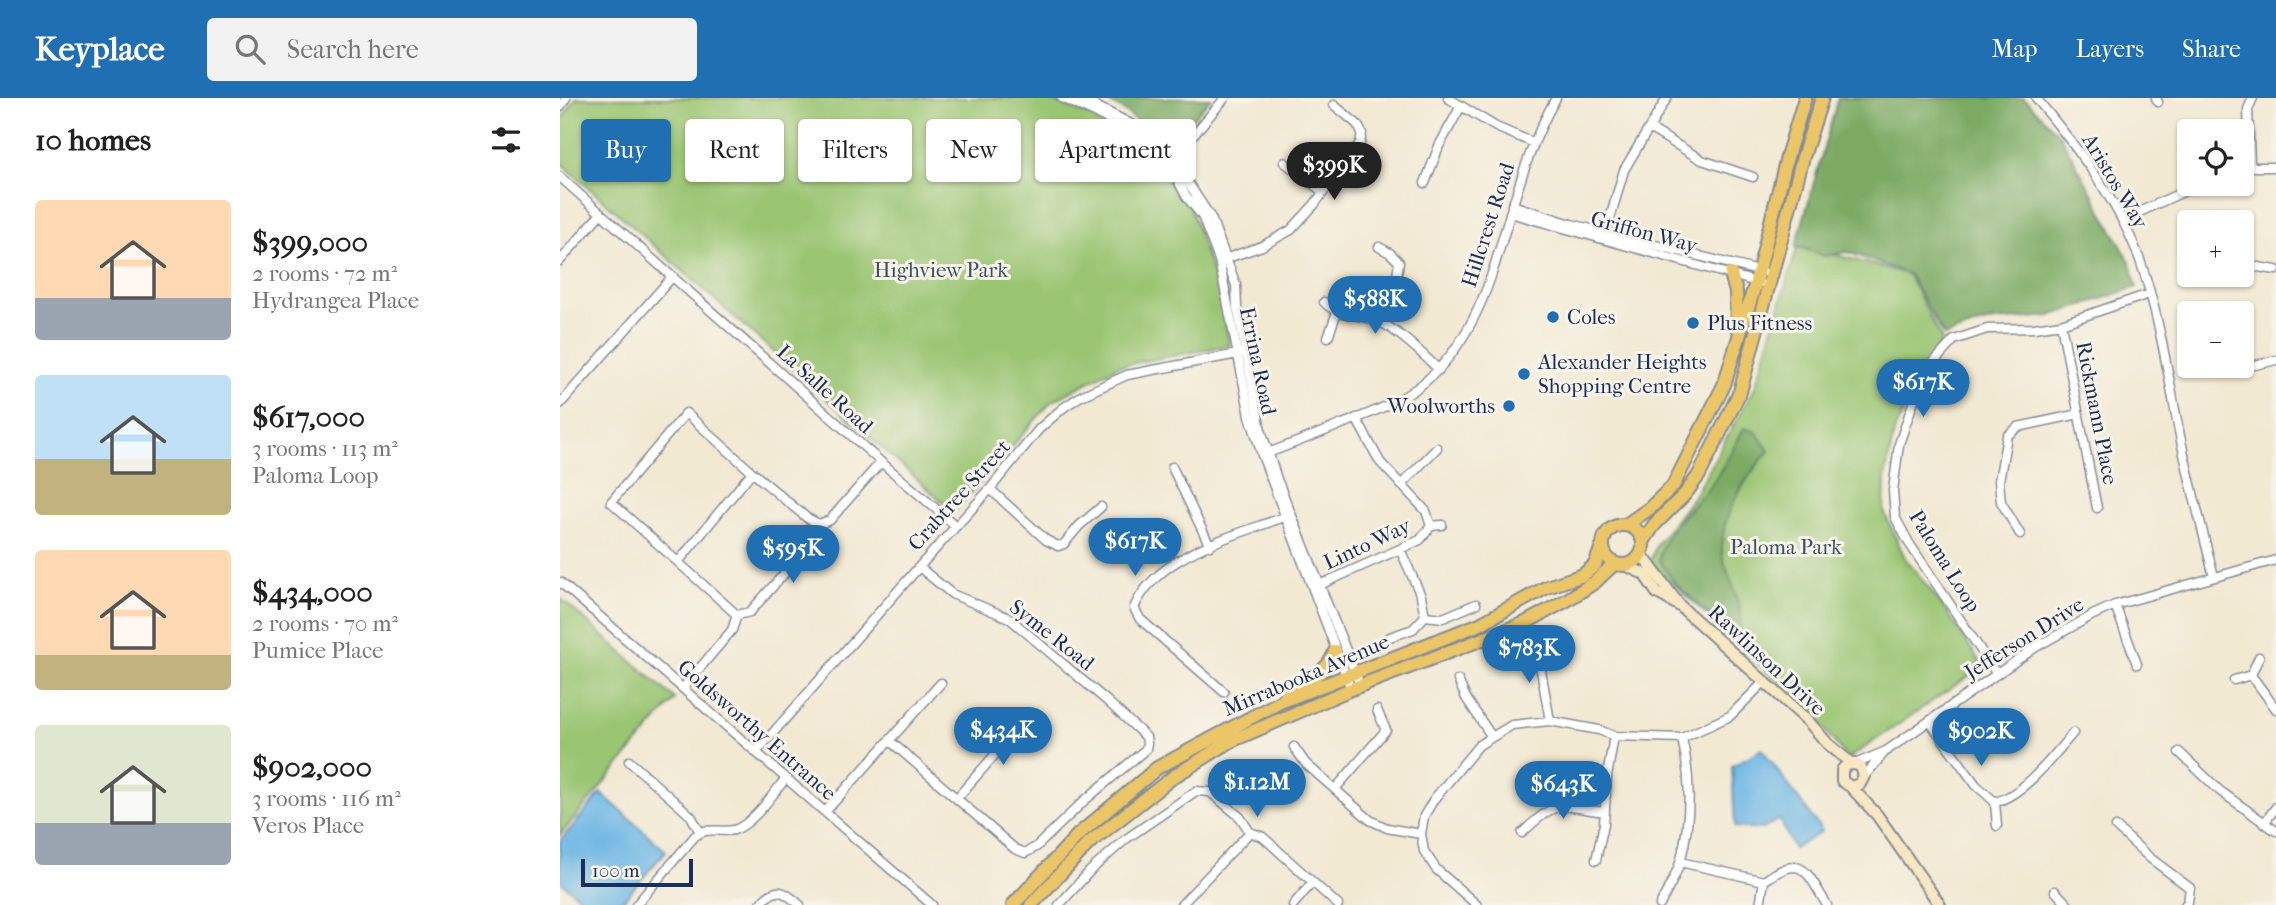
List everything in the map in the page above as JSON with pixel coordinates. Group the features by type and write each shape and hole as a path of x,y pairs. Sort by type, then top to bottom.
{"main road":[{"name":"Mirrabooka Avenue","path":"1013,905 1079,834 1157,768 1280,702 1480,624 1547,587 1583,575 1595,565 1610,529 1626,525 1650,508 1672,486 1724,385 1758,276 1788,153 1805,98"},
{"name":"Mirrabooka Avenue","path":"1031,905 1089,843 1173,777 1231,741 1355,687 1525,623 1621,565 1633,564 1654,525 1692,484 1729,419 1740,392 1803,157 1822,98"},
{"path":"1731,274 1737,302 1736,349"},
{"path":"1626,525 1637,531 1642,548"},
{"path":"1602,546 1606,557 1621,565"},
{"path":"1280,702 1293,688 1325,670 1335,651"}],"street":[{"path":"560,107 566,98"},
{"name":"Errina Road","path":"1062,98 1106,119"},
{"name":"Errina Road","path":"1080,98 1121,119"},
{"path":"1196,129 1224,98"},
{"path":"1448,98 1506,132 1534,143"},
{"name":"Hillcrest Road","path":"1265,454 1396,402 1439,370 1464,337 1483,298 1534,143 1556,98"},
{"path":"1604,236 1624,170 1667,98"},
{"name":"Aristos Way","path":"2036,98 2065,133 2122,220 2140,260 2154,307 2187,470 2214,577"},
{"path":"2248,119 2248,109 2253,98"},
{"path":"1223,259 1262,246 1291,230 1308,213 1360,143 1362,133 1357,124 1334,105"},
{"path":"1425,183 1438,146 1461,106"},
{"path":"1649,128 1702,160 1753,177"},
{"path":"1284,163 1323,192"},
{"path":"2254,167 2276,167"},
{"name":"La Salle Road","path":"560,177 956,526"},
{"name":"Errina Road","path":"1186,182 1211,218 1223,259 1242,353 1250,416 1355,687"},
{"path":"2122,220 2177,195"},
{"name":"Griffon Way","path":"1511,209 1731,274 1758,276"},
{"path":"560,261 601,213"},
{"name":"Griffon Way","path":"1604,236 1771,280"},
{"path":"1373,319 1397,276 1399,262 1379,247"},
{"path":"2254,268 2276,270"},
{"path":"560,404 673,276"},
{"name":"Paloma Loop","path":"1996,673 1909,543 1895,517 1893,491 1899,444 1923,373 1954,340 1987,329 2034,328 2062,324 2149,294"},
{"path":"1324,302 1337,312 1373,319 1406,340 1439,370"},
{"path":"1328,337 1337,312"},
{"name":"Rickmann Place","path":"2062,324 2097,508"},
{"name":"Crabtree Street","path":"757,752 1040,429 1063,408 1081,396 1127,376 1242,353"},
{"path":"2255,365 2276,360"},
{"path":"737,615 611,502 686,413 807,518 819,524 830,520 881,462"},
{"path":"2020,534 2001,502 1999,481 2007,436 2018,428 2079,414"},
{"name":"Linto Way","path":"1356,418 1380,462 1426,511 1431,526"},
{"name":"Linto Way","path":"1401,485 1437,448"},
{"path":"1172,467 1210,546"},
{"path":"679,561 752,472"},
{"path":"990,489 1046,540 1058,546 1064,544 1079,526 1101,507"},
{"path":"1224,692 1140,619 1134,608 1139,595 1163,570 1210,546 1288,516"},
{"path":"737,615 750,612 816,538 819,524"},
{"name":"Linto Way","path":"1316,586 1420,540 1431,526 1442,525"},
{"name":"Rawlinson Drive","path":"1642,548 1680,606"},
{"path":"1400,549 1421,596 1425,616"},
{"name":"Jefferson Drive","path":"1853,764 1886,751 1996,673 2061,632 2115,606 2276,560"},
{"name":"Rawlinson Drive","path":"1621,565 1644,574 1657,593 1680,606 1808,721 1827,743 1862,769 1863,779 1877,815"},
{"name":"Syme Road","path":"919,567 952,594 1009,618 1146,737 1146,748 1036,847 1025,853 1015,849 957,798"},
{"name":"Goldsworthy Entrance","path":"560,582 932,905"},
{"name":"Errina Road","path":"1316,586 1335,651 1350,674"},
{"path":"1425,616 1443,618 1476,604"},
{"path":"2115,606 2137,664"},
{"path":"683,688 732,630 737,615"},
{"path":"1390,637 1413,629 1425,616"},
{"path":"1541,646 1540,665 1550,721"},
{"path":"2234,680 2251,675 2259,657"},
{"path":"2251,675 2276,709"},
{"path":"1458,680 1466,698 1492,737"},
{"path":"1477,905 1436,869 1424,850 1421,834 1424,816 1434,799 1479,744 1512,725 1550,721 1599,730 1614,736 1682,738 1730,716 1764,682"},
{"path":"825,812 941,683"},
{"path":"1336,788 1386,730 1377,710"},
{"path":"1930,722 1976,785 1995,802 1997,826"},
{"path":"890,741 957,798 1014,733 1014,724"},
{"path":"1995,802 2038,773 2073,733"},
{"path":"1596,860 1605,813 1607,777 1614,736"},
{"path":"1660,905 1681,862 1687,824 1689,779 1682,738"},
{"name":"Rawlinson Drive","path":"1827,743 1843,782 1851,786 1877,815 1940,905"},
{"path":"1294,747 1306,764 1370,820 1387,828 1421,834"},
{"name":"Jefferson Drive","path":"1863,779 1886,751"},
{"path":"2179,752 2220,791 2276,831"},
{"path":"629,761 691,816 700,832"},
{"path":"1841,772 1844,766 1853,764"},
{"path":"636,905 700,832 711,829 733,830 744,825 786,778"},
{"path":"1851,786 1858,785 1863,779"},
{"path":"1059,905 1091,870 1126,839 1196,791 1210,792 1240,817 1250,832 1263,837 1338,905"},
{"path":"1522,833 1552,808 1563,806 1605,813"},
{"path":"2265,822 2276,807"},
{"path":"2116,827 2150,858 2190,888 2185,905"},
{"path":"1181,905 1250,832"},
{"path":"1681,862 1764,881 1787,866 1797,866 1806,872 1827,905"},
{"path":"1760,905 1764,881"},
{"path":"1293,905 1312,883"},
{"path":"759,905 777,891 786,893 800,905"},
{"path":"2055,891 2068,905"}],"green space":[{"name":"Highview Park","path":"576,98 1044,98 1094,119 1035,119 1035,182 1168,182 1190,207 1220,295 1230,345 1118,366 1051,402 954,512 583,182 671,182 671,119 581,119 581,181 560,162 560,122"},
{"path":"1102,98 1211,98 1192,119 1134,119"},
{"path":"1838,98 2024,98 2060,135 2130,262 2137,287 2050,316 1986,322 1944,336 1909,274 1848,252 1825,256 1796,246"},
{"name":"Paloma Park","path":"1798,245 1908,274 1942,340 1895,428 1885,477 1884,512 1905,558 1942,605 1980,662 1976,671 1848,759 1812,714 1650,562 1657,544 1694,496 1755,387"},
{"path":"1744,428 1756,432 1769,451 1742,486 1728,514 1724,529 1723,557 1741,616 1738,634 1733,636 1675,583 1659,560 1661,549 1672,529 1711,485"},
{"path":"560,598 675,699 560,835"}],"water":[{"path":"1762,749 1822,831 1794,849 1779,819 1763,829 1735,827 1732,766"},
{"path":"601,793 666,851 619,905 588,905 560,881 560,841"}],"place":[{"name":"Coles","path":"1553,317"},
{"name":"Plus Fitness","path":"1693,323"},
{"name":"Alexander Heights Shopping Centre","path":"1524,374"},
{"name":"Woolworths","path":"1509,406"}]}
